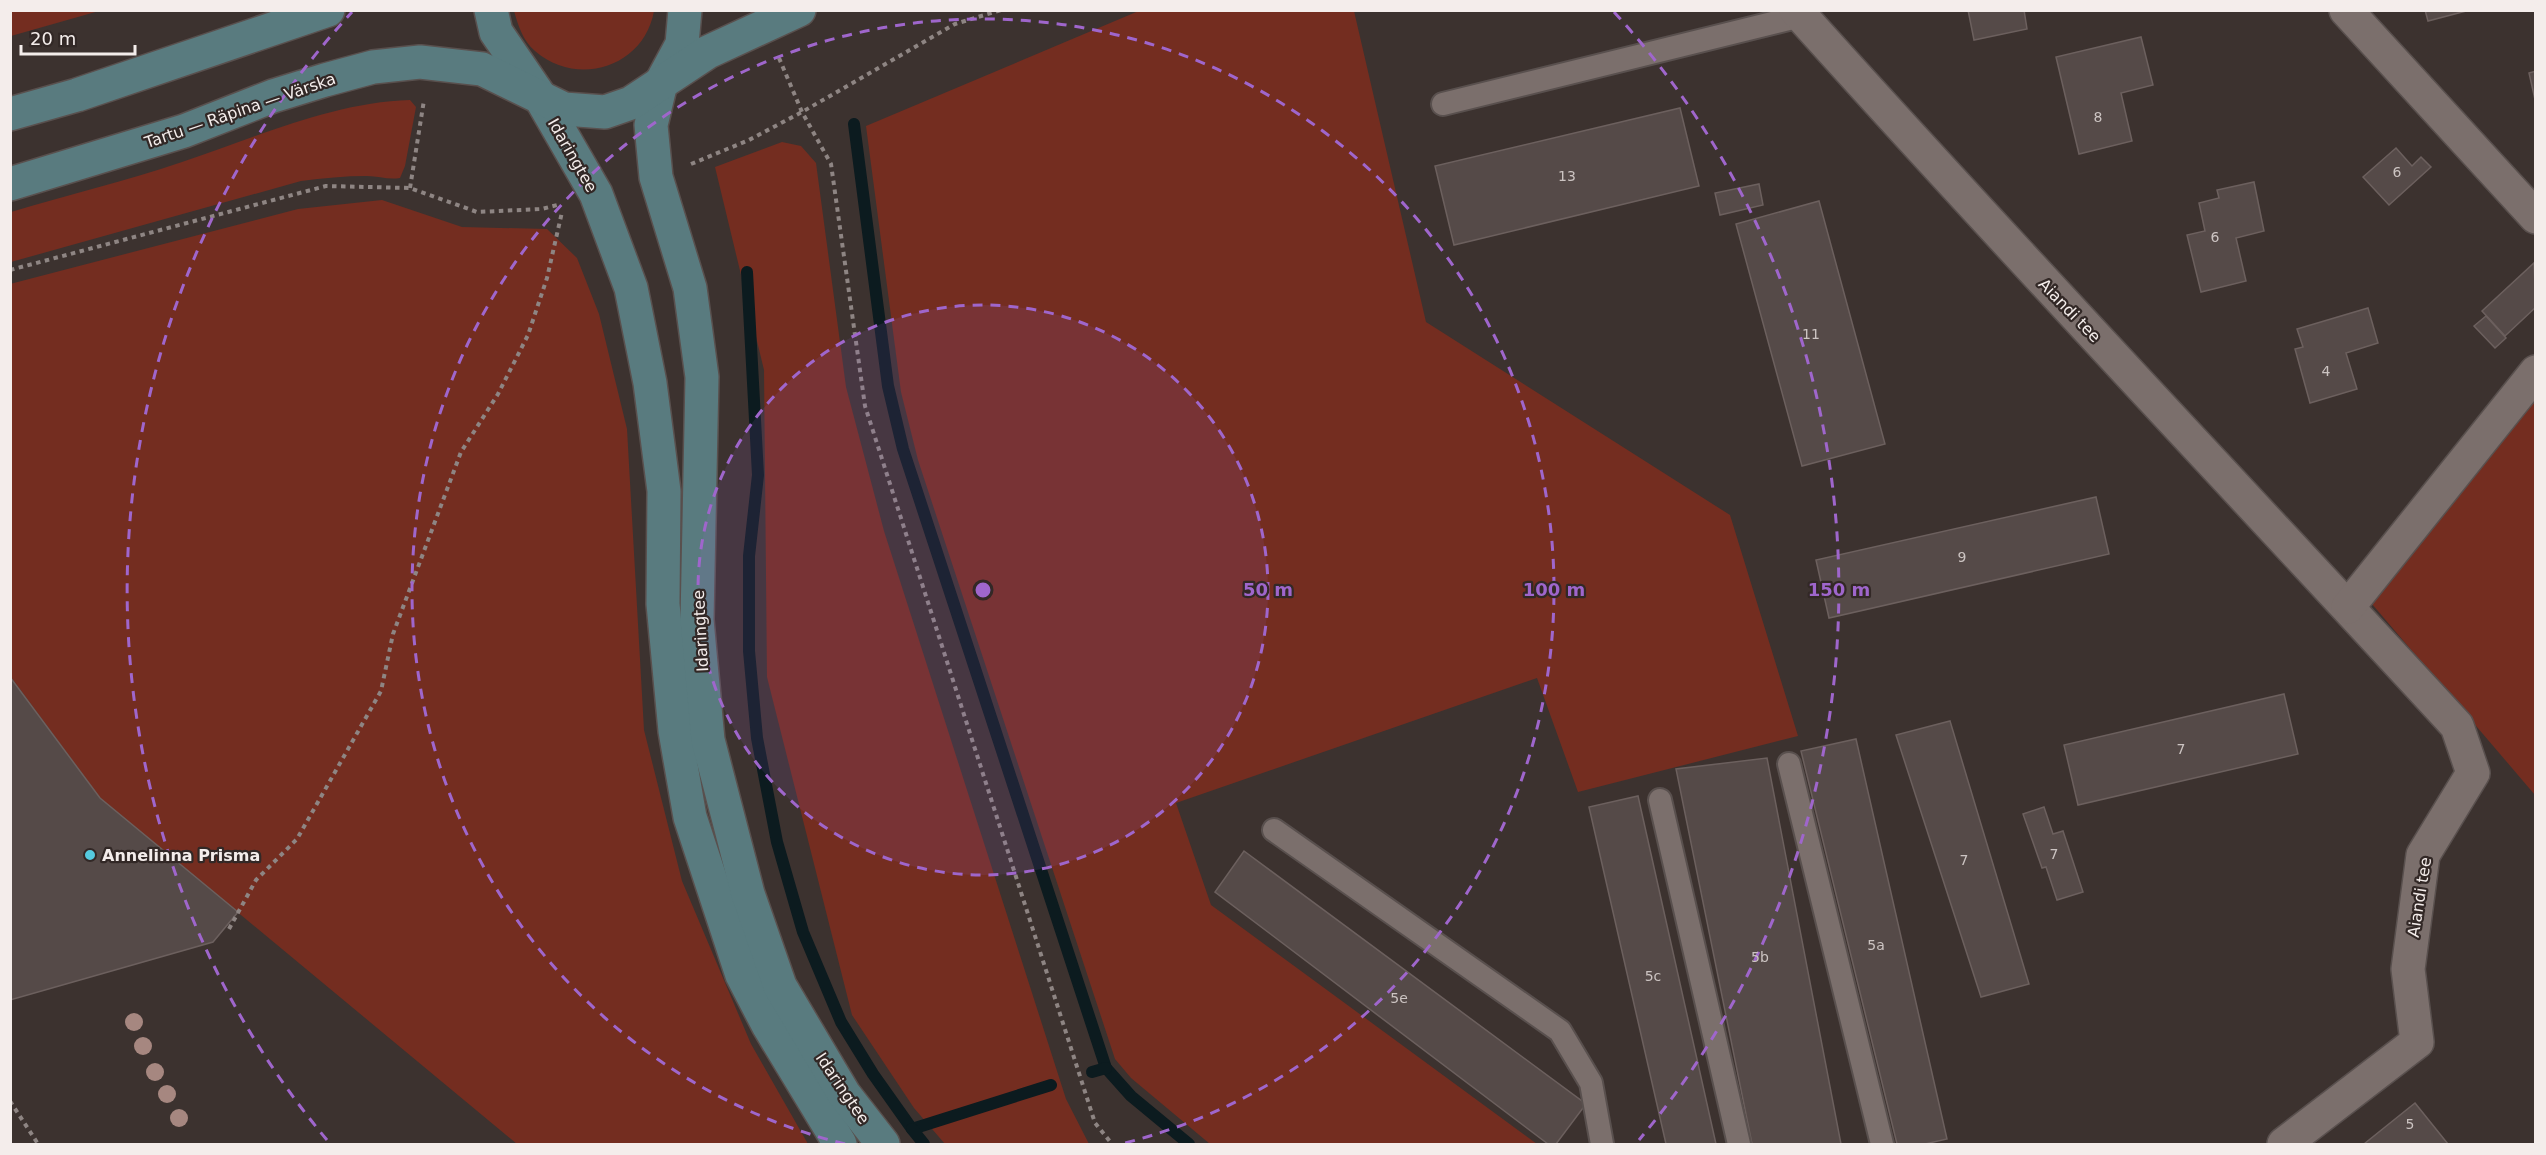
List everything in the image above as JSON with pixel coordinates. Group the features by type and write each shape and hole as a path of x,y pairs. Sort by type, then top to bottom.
{"main road":[{"path":"10,114 88,91 328,10"},
{"name":"Idaringtee","path":"491,10 496,32 539,95 596,194 631,288 650,383 664,491 663,604 675,731 690,817 742,975 768,1025 840,1144"},
{"path":"661,83 682,44 685,10"},
{"path":"661,83 708,52 799,10"},
{"name":"Tartu — Räpina — Värska","path":"10,184 184,131 273,96 373,67 420,62 482,69 564,108 605,112 631,103 661,83"},
{"name":"Idaringtee","path":"661,83 651,125 656,177 690,288 702,377 697,620 708,740 748,894 780,986 844,1094 883,1144"}],"street":[{"path":"2346,10 2535,217"},
{"name":"Aiandi tee","path":"1798,13 1967,201 2457,726 2473,773 2423,855 2408,969 2417,1042 2284,1144"},
{"path":"2348,607 2535,372"}],"lane":[{"path":"1443,104 1798,13"},
{"path":"1789,764 1882,1144"},
{"path":"1660,800 1739,1144"},
{"path":"1274,830 1560,1031 1591,1083 1602,1144"}],"path":[{"path":"712,157 802,112 956,24 1001,10"},
{"path":"778,57 802,112 831,164 869,417 1095,1124 1112,1144"},
{"path":"410,188 424,100"},
{"path":"10,270 326,186 410,188 477,212 542,209 565,202 547,278 528,335 498,394 461,452 393,634 381,691 297,840 256,880 229,929"},
{"path":"10,1101 38,1144"}],"shaded area":[{"path":"11,10 99,10 99,11 11,36"},
{"path":"514,10 654,11 648,30 637,46 623,58 607,66 589,69 570,68 552,62 535,51 524,38"},
{"path":"1141,10 1354,11 1426,322 1730,515 1798,736 1578,792 1537,678 1176,803 1211,905 1537,1144 1210,1144 1131,1078 1115,1059 918,460 901,392 866,126"},
{"path":"410,100 416,107 405,166 400,178 359,176 301,181 11,262 11,212 161,169 323,114 381,102"},
{"path":"782,142 801,146 816,163 846,387 884,531 1066,1099 1089,1144 945,1144 914,1108 852,1015 767,677 764,370 715,167"},
{"path":"382,200 462,227 547,229 577,258 599,314 627,429 644,730 682,881 751,1044 808,1144 517,1144 100,798 11,677 10,284 298,209"},
{"path":"2535,387 2535,795 2372,604"}],"building":[{"path":"1968,10 2024,10 2027,29 1974,40"},
{"path":"2425,10 2470,10 2428,21"},
{"path":"2141,37 2153,85 2121,93 2132,141 2079,154 2056,57"},
{"path":"2536,71 2536,104 2529,73"},
{"path":"1680,108 1699,186 1454,245 1435,166"},
{"path":"2396,148 2412,166 2421,157 2431,167 2389,205 2363,177"},
{"path":"2254,182 2264,231 2236,238 2246,281 2201,292 2187,235 2205,231 2199,203 2219,198 2217,190"},
{"path":"1759,184 1763,205 1720,215 1715,193"},
{"path":"1819,201 1885,444 1802,466 1736,224"},
{"path":"2534,263 2536,307 2505,336 2482,311"},
{"path":"2368,308 2378,343 2346,353 2357,389 2310,403 2295,349 2303,347 2297,329"},
{"path":"2486,316 2506,338 2495,348 2474,326"},
{"path":"2096,497 2109,554 1829,618 1816,560"},
{"name":"Annelinna Prisma","path":"10,677 100,798 238,912 213,942 10,1000"},
{"path":"2284,694 2298,754 2078,805 2064,745"},
{"path":"1950,721 2029,984 1981,997 1896,735"},
{"path":"1856,739 1947,1139 1925,1144 1897,1144 1801,751"},
{"path":"1767,758 1841,1144 1752,1144 1676,769"},
{"path":"1638,796 1716,1144 1666,1144 1589,807"},
{"path":"2044,807 2053,834 2063,831 2083,892 2057,900 2046,867 2042,868 2023,814"},
{"path":"1244,851 1586,1104 1556,1144 1548,1144 1215,892"},
{"path":"2415,1103 2448,1144 2364,1144"}],"waterway":[{"path":"854,124 888,386 903,449 1106,1068 1131,1096 1189,1144"},
{"path":"747,272 758,475 749,556 749,651 757,738 777,842 803,932 841,1022 873,1074 912,1129 1051,1085"},
{"path":"1092,1072 1106,1068"},
{"path":"912,1129 924,1144"}],"place":[{"name":"Annelinna Prisma","path":"90,855"}]}
